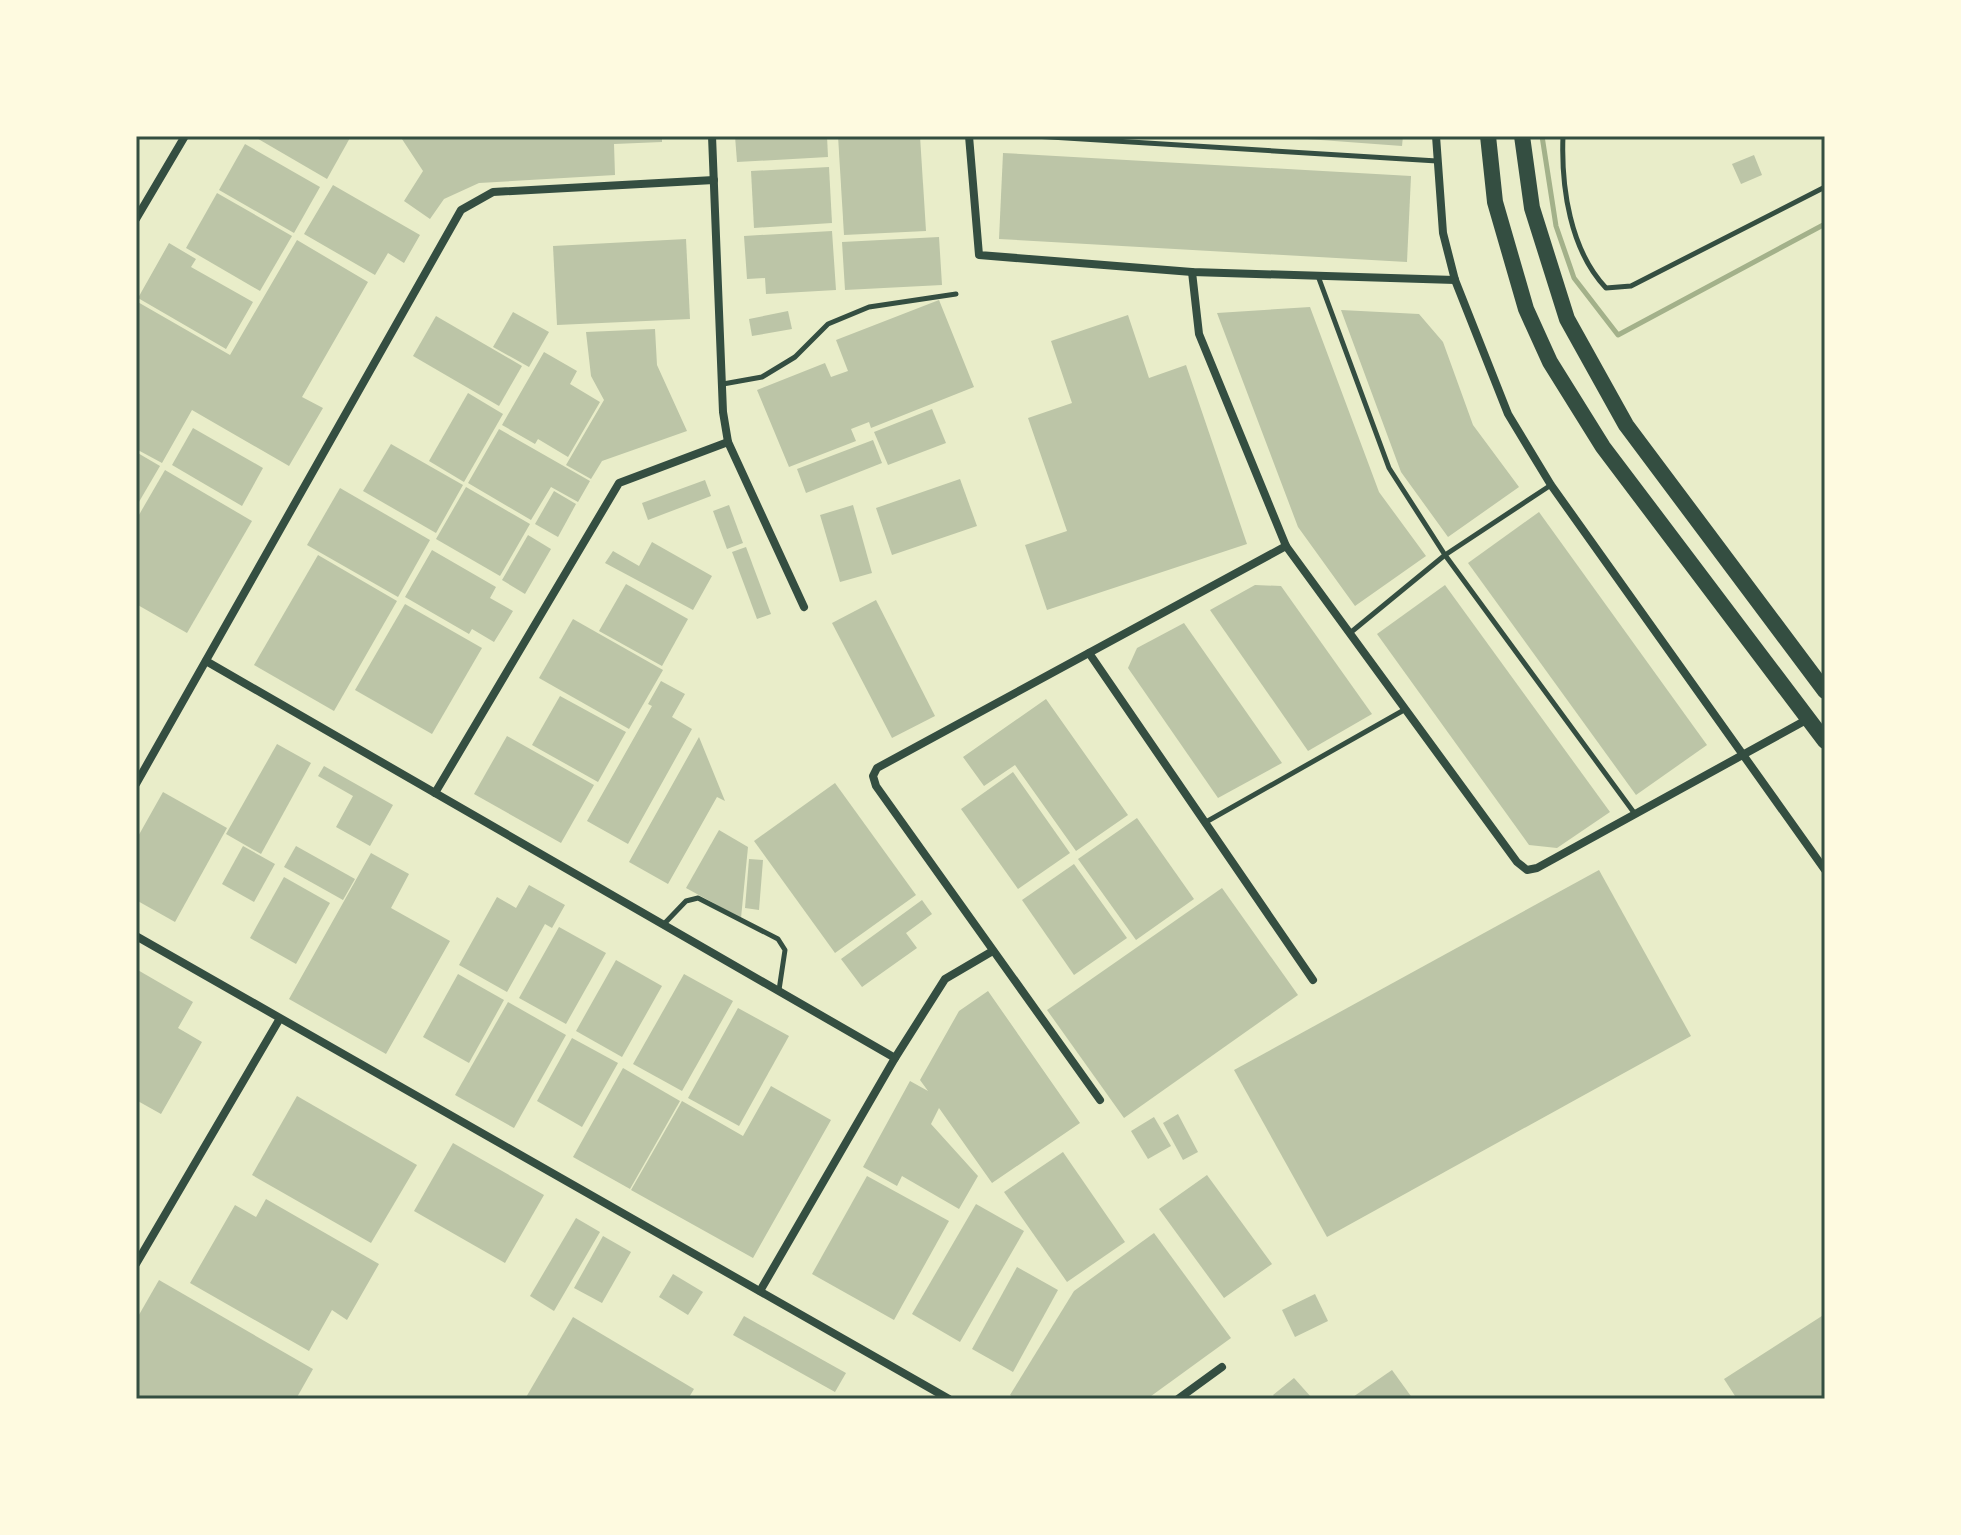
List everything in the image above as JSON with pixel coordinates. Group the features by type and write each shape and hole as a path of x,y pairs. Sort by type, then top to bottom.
{"highway":[{"path":"1488,136 1495,202 1526,309 1550,362 1603,447 1825,741"},
{"path":"1522,136 1532,208 1575,332 1626,425 1825,691"}],"street":[{"path":"136,219 185,136"},
{"path":"712,136 722,385 728,442 804,607"},
{"path":"969,136 979,255 1192,272 1455,280"},
{"path":"1436,136 1443,233 1455,280 1508,414 1551,485 1825,870"},
{"path":"136,784 461,210 493,192 714,180"},
{"path":"1192,272 1199,334 1286,546 1517,862 1527,870 1537,868 1808,719"},
{"path":"435,793 619,483 728,442"},
{"path":"1100,1100 991,952 876,786 873,776 877,768 1286,546"},
{"path":"1089,653 1313,980"},
{"path":"206,661 895,1058"},
{"path":"136,936 949,1399"},
{"path":"760,1291 895,1058 945,979 991,952"},
{"path":"136,1264 279,1020"},
{"path":"1178,1399 1222,1367"}],"lane":[{"path":"1034,136 1438,161"},
{"path":"1563,136 1566,198 1587,268 1606,288 1631,286 1825,187"},
{"path":"1318,276 1389,468 1445,555 1635,814"},
{"path":"722,385 762,377 795,357 828,324 869,307 956,294"},
{"path":"1349,634 1445,555 1551,485"},
{"path":"1205,823 1404,710"},
{"path":"663,925 686,901 698,898 778,939 785,950 779,991"}],"building":[{"path":"253,136 351,136 327,179"},
{"path":"400,136 662,136 662,142 614,144 615,175 479,183 444,199 430,219 404,201 423,171"},
{"path":"735,136 827,136 828,157 737,162"},
{"path":"838,136 920,136 926,231 844,235"},
{"path":"1265,136 1403,136 1402,146"},
{"path":"245,144 320,187 294,233 219,190"},
{"path":"1003,153 1411,176 1407,262 999,239"},
{"path":"1754,155 1762,175 1741,184 1732,164"},
{"path":"829,167 832,223 754,228 751,171"},
{"path":"333,185 420,235 404,263 388,253 375,275 304,234"},
{"path":"217,193 292,236 260,291 186,248"},
{"path":"832,231 836,290 766,294 765,278 747,279 744,236"},
{"path":"939,237 942,285 845,290 842,242"},
{"path":"686,239 690,319 557,325 553,246"},
{"path":"297,240 368,282 302,397 323,408 289,466 192,410 162,463 136,449 136,301 230,355"},
{"path":"169,243 196,259 191,267 253,302 226,349 138,298"},
{"path":"939,300 974,387 871,428 869,422 851,429 856,441 789,467 757,390 825,363 831,377 848,371 836,340"},
{"path":"1310,307 1379,492 1426,556 1355,606 1298,527 1217,313"},
{"path":"1341,310 1419,314 1443,342 1473,425 1519,487 1448,537 1401,472"},
{"path":"788,311 792,329 752,336 749,319"},
{"path":"513,312 549,332 529,367 493,347"},
{"path":"1128,315 1149,378 1186,365 1247,544 1047,610 1025,545 1067,531 1028,418 1072,403 1051,341"},
{"path":"436,316 522,366 499,406 413,356"},
{"path":"655,329 657,365 687,431 602,461 591,479 566,465 604,400 591,376 586,332"},
{"path":"544,352 577,371 570,384 600,402 568,457 538,439 535,444 502,425"},
{"path":"468,393 503,414 464,482 429,461"},
{"path":"932,409 946,443 888,465 874,432"},
{"path":"193,428 263,468 242,506 172,465"},
{"path":"499,429 590,481 578,502 551,487 531,520 468,483"},
{"path":"873,440 882,463 806,493 797,469"},
{"path":"391,444 463,485 436,533 363,491"},
{"path":"136,452 160,466 136,507"},
{"path":"165,470 252,521 187,633 136,604 136,520"},
{"path":"960,479 977,526 892,555 876,508"},
{"path":"705,480 711,496 648,520 642,503"},
{"path":"466,487 530,524 500,576 436,539"},
{"path":"340,488 430,540 398,597 307,545"},
{"path":"554,491 576,504 558,537 535,524"},
{"path":"729,505 743,543 727,549 713,511"},
{"path":"853,505 872,573 840,582 820,515"},
{"path":"1539,512 1707,745 1636,795 1468,563"},
{"path":"528,535 551,549 525,594 502,580"},
{"path":"652,542 712,576 693,610 605,563 613,551 639,566"},
{"path":"746,547 771,614 757,619 732,552"},
{"path":"432,550 496,587 490,598 513,611 494,642 472,629 469,634 405,597"},
{"path":"318,555 397,601 334,711 254,665"},
{"path":"626,584 688,619 662,666 599,631"},
{"path":"1255,585 1281,586 1372,714 1308,751 1210,610"},
{"path":"1445,585 1610,812 1557,848 1529,845 1377,634"},
{"path":"876,600 935,716 892,738 832,623"},
{"path":"405,604 482,648 432,734 355,690"},
{"path":"573,619 663,670 629,729 539,678"},
{"path":"1184,623 1282,763 1218,798 1128,668 1137,648"},
{"path":"661,681 685,694 672,717 692,729 628,844 587,821 652,706 648,704"},
{"path":"560,696 626,732 598,782 532,745"},
{"path":"1046,699 1128,815 1076,851 1015,765 984,786 963,757"},
{"path":"507,736 594,785 561,843 474,794"},
{"path":"699,737 725,801 717,797 668,884 629,862"},
{"path":"277,744 311,763 261,854 226,834"},
{"path":"324,766 393,805 370,846 336,827 353,796 318,776"},
{"path":"1013,772 1070,853 1018,889 961,809"},
{"path":"835,783 916,895 835,953 754,841"},
{"path":"163,792 227,828 175,922 136,900 136,840"},
{"path":"1137,818 1194,899 1136,940 1078,859"},
{"path":"719,830 748,847 741,918 686,888"},
{"path":"243,846 275,864 254,902 222,884"},
{"path":"296,846 355,879 343,900 284,867"},
{"path":"371,853 409,874 391,908 450,941 386,1054 289,999"},
{"path":"749,859 763,860 759,910 745,908"},
{"path":"1074,864 1127,938 1074,975 1022,900"},
{"path":"1599,870 1691,1036 1327,1237 1234,1070"},
{"path":"284,877 330,903 296,964 250,938"},
{"path":"529,885 565,905 552,928 545,924 507,992 459,965 497,897 516,908"},
{"path":"1222,888 1298,995 1124,1118 1047,1010"},
{"path":"922,900 932,914 906,933 917,948 862,987 841,959"},
{"path":"559,927 606,953 566,1024 519,998"},
{"path":"616,960 662,986 622,1057 576,1031"},
{"path":"136,969 193,1002 178,1028 202,1042 161,1114 136,1100"},
{"path":"458,974 504,1000 469,1063 423,1037"},
{"path":"684,974 733,1001 682,1091 633,1064"},
{"path":"988,991 1080,1123 992,1183 939,1108 931,1124 978,1176 959,1209 902,1176 897,1186 863,1167 910,1081 928,1091 920,1080 959,1011"},
{"path":"508,1002 566,1035 514,1128 455,1095"},
{"path":"738,1008 789,1036 739,1126 688,1098"},
{"path":"572,1038 618,1063 582,1127 537,1101"},
{"path":"623,1068 680,1101 630,1189 573,1157"},
{"path":"771,1086 831,1120 753,1258 631,1190 682,1101 743,1136"},
{"path":"297,1096 417,1165 371,1243 252,1175"},
{"path":"1178,1114 1198,1152 1183,1160 1163,1123"},
{"path":"1154,1117 1171,1146 1148,1159 1131,1131"},
{"path":"453,1143 544,1195 505,1263 414,1211"},
{"path":"1063,1152 1125,1242 1067,1282 1004,1192"},
{"path":"1207,1175 1272,1264 1224,1298 1159,1209"},
{"path":"867,1176 949,1221 894,1320 812,1274"},
{"path":"266,1199 379,1264 347,1320 332,1310 309,1351 190,1283 235,1205 256,1217"},
{"path":"976,1204 1024,1231 960,1342 912,1314"},
{"path":"576,1218 600,1232 554,1311 530,1296"},
{"path":"1154,1233 1231,1338 1147,1399 1015,1399 1010,1395 1074,1291"},
{"path":"603,1236 631,1252 602,1303 574,1288"},
{"path":"1017,1267 1058,1290 1013,1372 972,1349"},
{"path":"673,1274 703,1292 688,1315 659,1297"},
{"path":"159,1280 313,1369 296,1399 136,1399 136,1320"},
{"path":"1315,1294 1328,1321 1295,1337 1282,1310"},
{"path":"1825,1314 1825,1399 1737,1399 1724,1379"},
{"path":"744,1316 846,1373 835,1392 733,1335"},
{"path":"573,1317 694,1389 688,1399 525,1399"},
{"path":"1392,1370 1413,1399 1350,1399"},
{"path":"1294,1378 1311,1397 1276,1399 1273,1395"}],"waterway":[{"path":"1542,136 1556,226 1574,278 1618,335 1825,224"}]}
